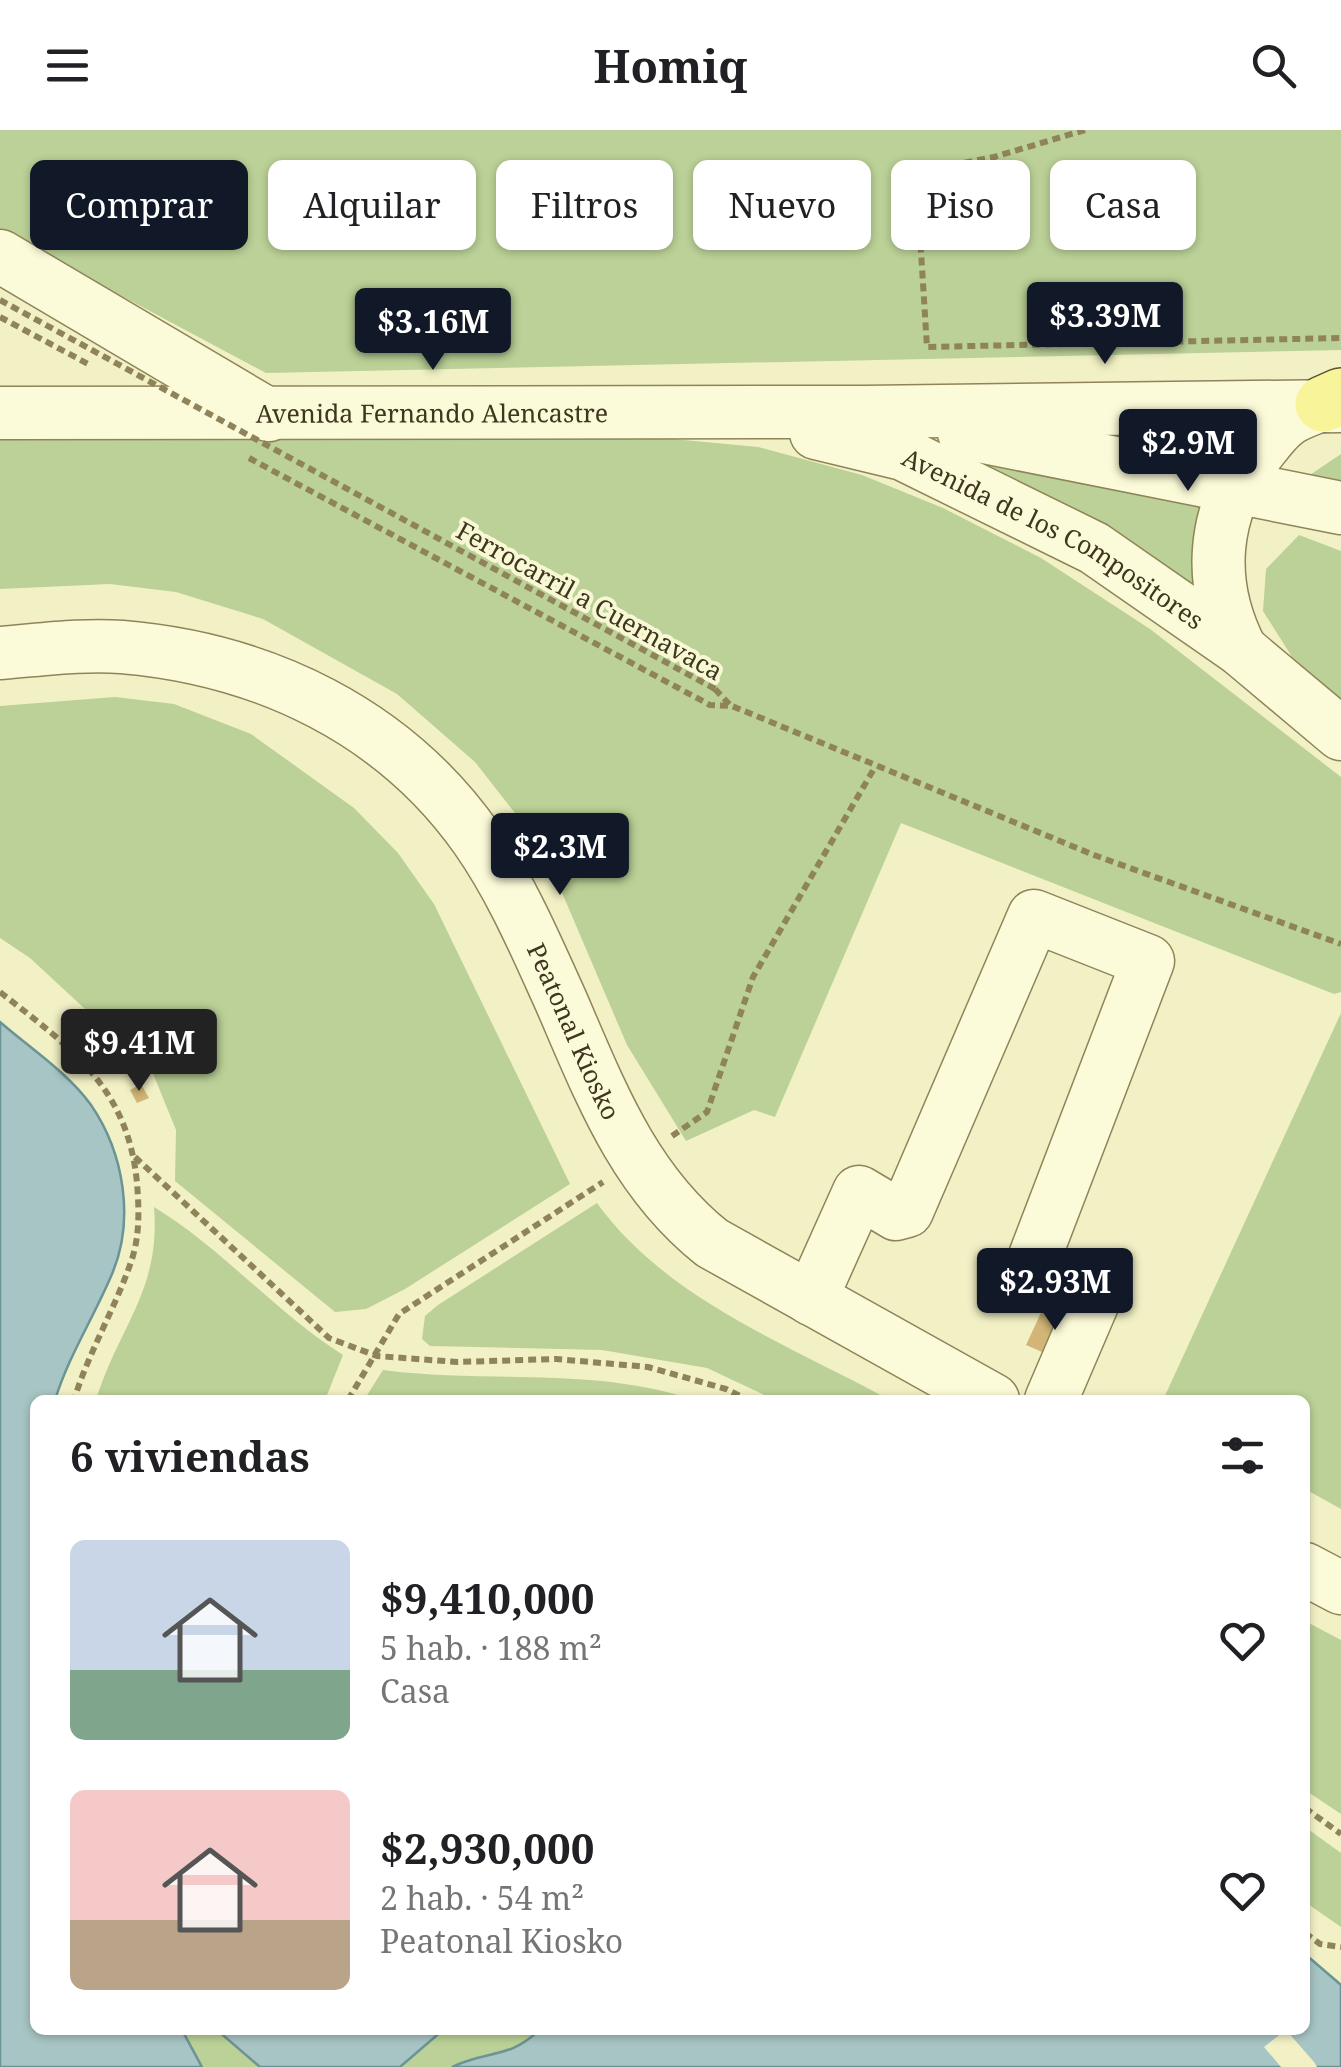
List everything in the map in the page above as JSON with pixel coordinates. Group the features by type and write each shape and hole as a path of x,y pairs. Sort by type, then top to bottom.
{"street":[{"path":"0,256 258,436"},
{"path":"1240,650 1221,601 1217,575 1221,528 1236,487 1288,420 1335,402"},
{"name":"Avenida Fernando Alencastre","path":"0,413 258,436 732,412 1335,402"},
{"name":"Avenida de los Compositores","path":"732,412 903,454 1094,548 1240,650 1341,734"},
{"name":"Avenida Fernando Alencastre","path":"865,412 1341,508"},
{"name":"Peatonal Kiosko","path":"0,652 119,647 188,656 290,686 377,734 448,800 504,882 636,1161 677,1215 701,1234 984,1395"},
{"path":"811,1298 859,1192 896,1214 906,1211 1034,916 1148,961 1029,1272 1031,1279 1092,1302 1054,1395"},
{"path":"1310,1572 1341,1588"}],"path":[{"path":"1086,130 994,157 916,172 927,348 1341,338"},
{"name":"Ferrocarril a Cuernavaca","path":"0,300 715,689 732,706"},
{"path":"0,317 90,366"},
{"name":"Ferrocarril a Cuernavaca","path":"258,436 710,704 732,706"},
{"path":"732,706 1094,854 1341,944"},
{"path":"351,1395 398,1314 708,1112 753,977 875,767"},
{"path":"0,992 94,1072 124,1120 135,1157 140,1212 134,1253 76,1395"},
{"path":"135,1157 329,1338 377,1356 457,1362 556,1359 648,1367 739,1395"},
{"path":"1310,1812 1341,1834"},
{"path":"1310,1937 1320,1944 1341,1946"}],"green space":[{"path":"0,130 1341,130 1341,350 266,373 36,250 248,250 248,160 30,160 30,247 0,231"},
{"path":"0,432 620,434 758,447 862,475 943,508 1041,558 1150,629 1341,777 1341,992 1334,994 901,823 775,1117 754,1110 686,1141 627,1045 563,895 522,822 475,762 397,694 263,619 176,592 110,584 0,589"},
{"path":"947,442 1218,512 1208,608 950,457"},
{"path":"1341,454 1341,490 1298,483"},
{"path":"1299,535 1341,551 1341,700 1292,657 1263,611 1266,569"},
{"path":"115,697 174,704 251,734 354,808 398,853 434,904 570,1184 405,1289 366,1309 335,1312 175,1181 176,1130 152,1071 30,958 0,938 0,706"},
{"path":"1341,1013 1341,1509 1310,1492 1310,1395 1165,1395"},
{"path":"597,1203 625,1237 693,1293 771,1339 880,1395 764,1395 707,1368 602,1350 430,1346 422,1339 425,1316"},
{"path":"154,1207 343,1355 327,1395 98,1395 145,1285 154,1236"},
{"path":"383,1370 578,1379 675,1395 367,1395"},
{"path":"1310,1624 1341,1640 1341,1814 1310,1793"},
{"path":"1310,1831 1341,1853 1341,1927 1310,1905"},
{"path":"185,2035 533,2035 508,2050 452,2067 202,2067"}],"water":[{"path":"0,1022 60,1072 91,1105 118,1165 124,1209 123,1232 112,1274 57,1395 30,1395 30,2035 185,2035 202,2067 0,2067"},
{"path":"1310,1958 1341,1985 1341,2067 452,2067 508,2050 533,2035 1310,2035"},
{"path":"223,2035 437,2035 400,2067 260,2067"}],"pier":[{"path":"1280,2035 1290,2035 1317,2067 1281,2067 1264,2047"}],"building":[{"path":"141,1084 149,1098 137,1103 130,1090"},
{"path":"1045,1304 1083,1322 1065,1362 1026,1345"}]}
